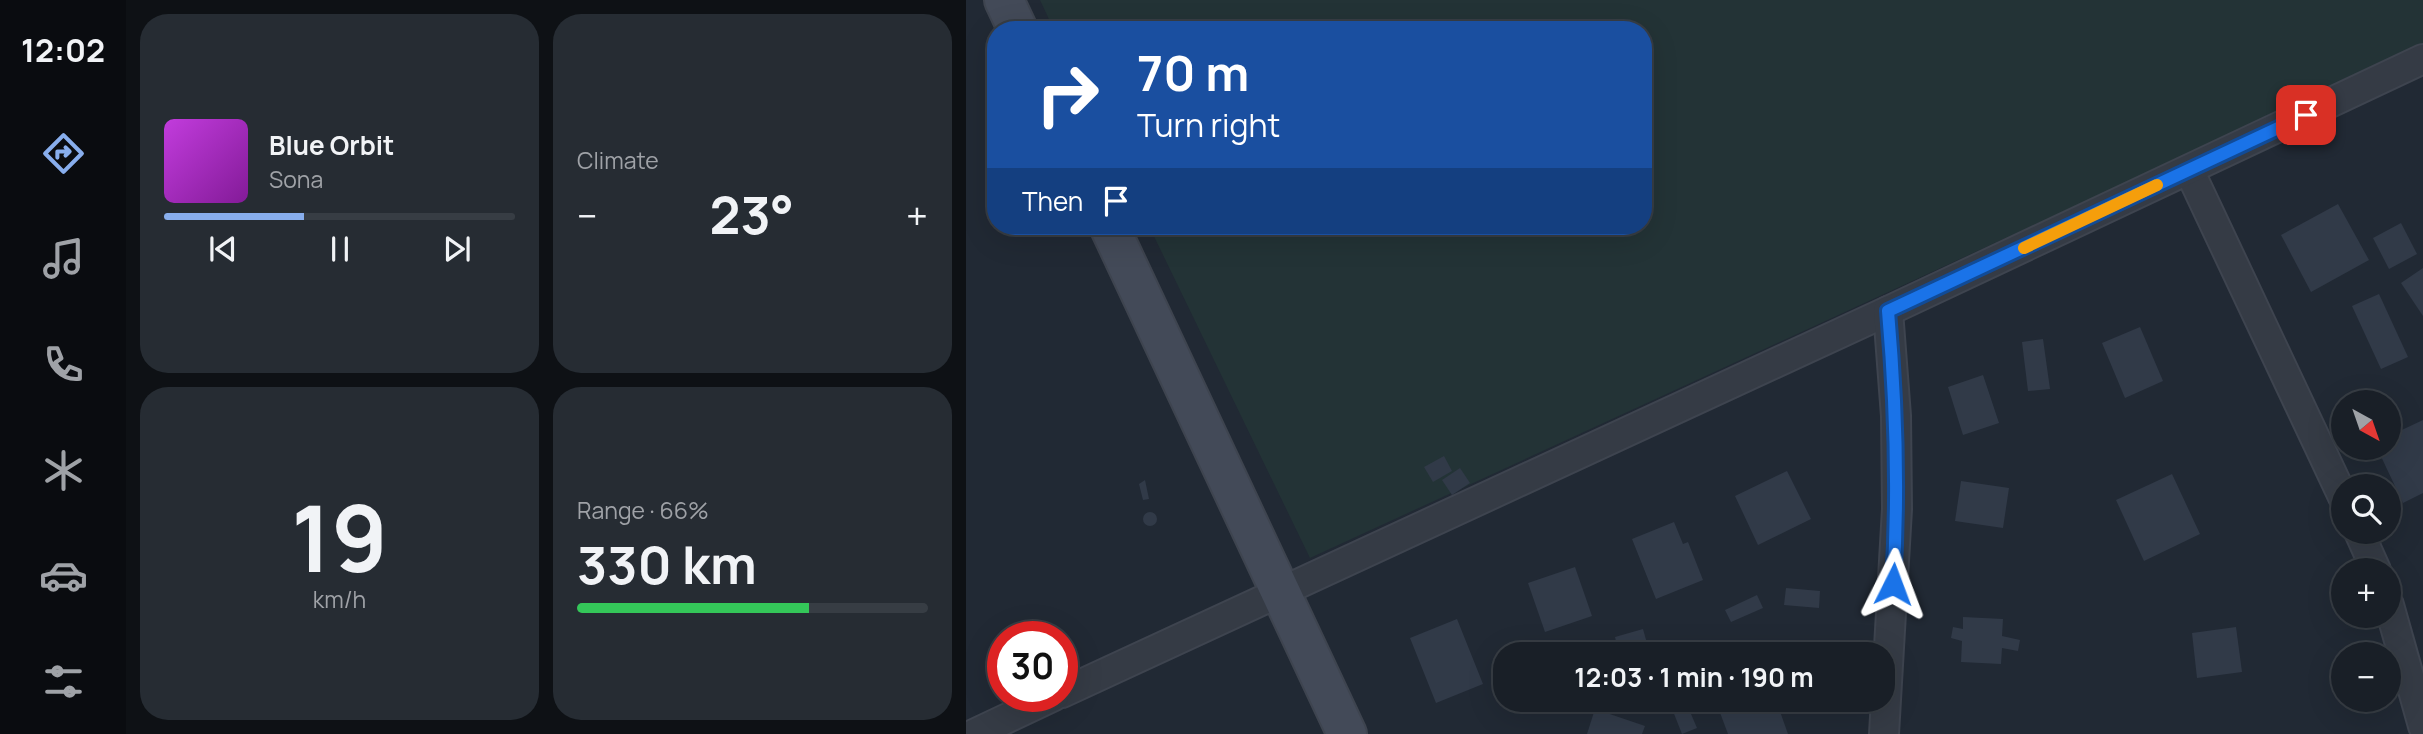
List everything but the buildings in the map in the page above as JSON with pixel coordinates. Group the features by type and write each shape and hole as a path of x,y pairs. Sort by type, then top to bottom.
{"street":[{"path":"1004,0 1014,21"},
{"path":"1078,686 1279,592 1348,563 2423,58"},
{"path":"2189,170 2332,474"},
{"path":"1113,235 1279,592 1352,731"},
{"path":"1884,734 1897,509 1896,416 1888,311"},
{"path":"2395,628 2423,726"},
{"path":"974,734 1020,712"}],"shaded area":[{"path":"1040,0 2423,0 2423,46 1310,558 1153,235 1652,235 1652,21 1050,21"}],"slow traffic":[{"path":"2024,248 2157,185"}],"route":[{"path":"1893,584 1897,509 1896,416 1888,311 2306,115"}]}
